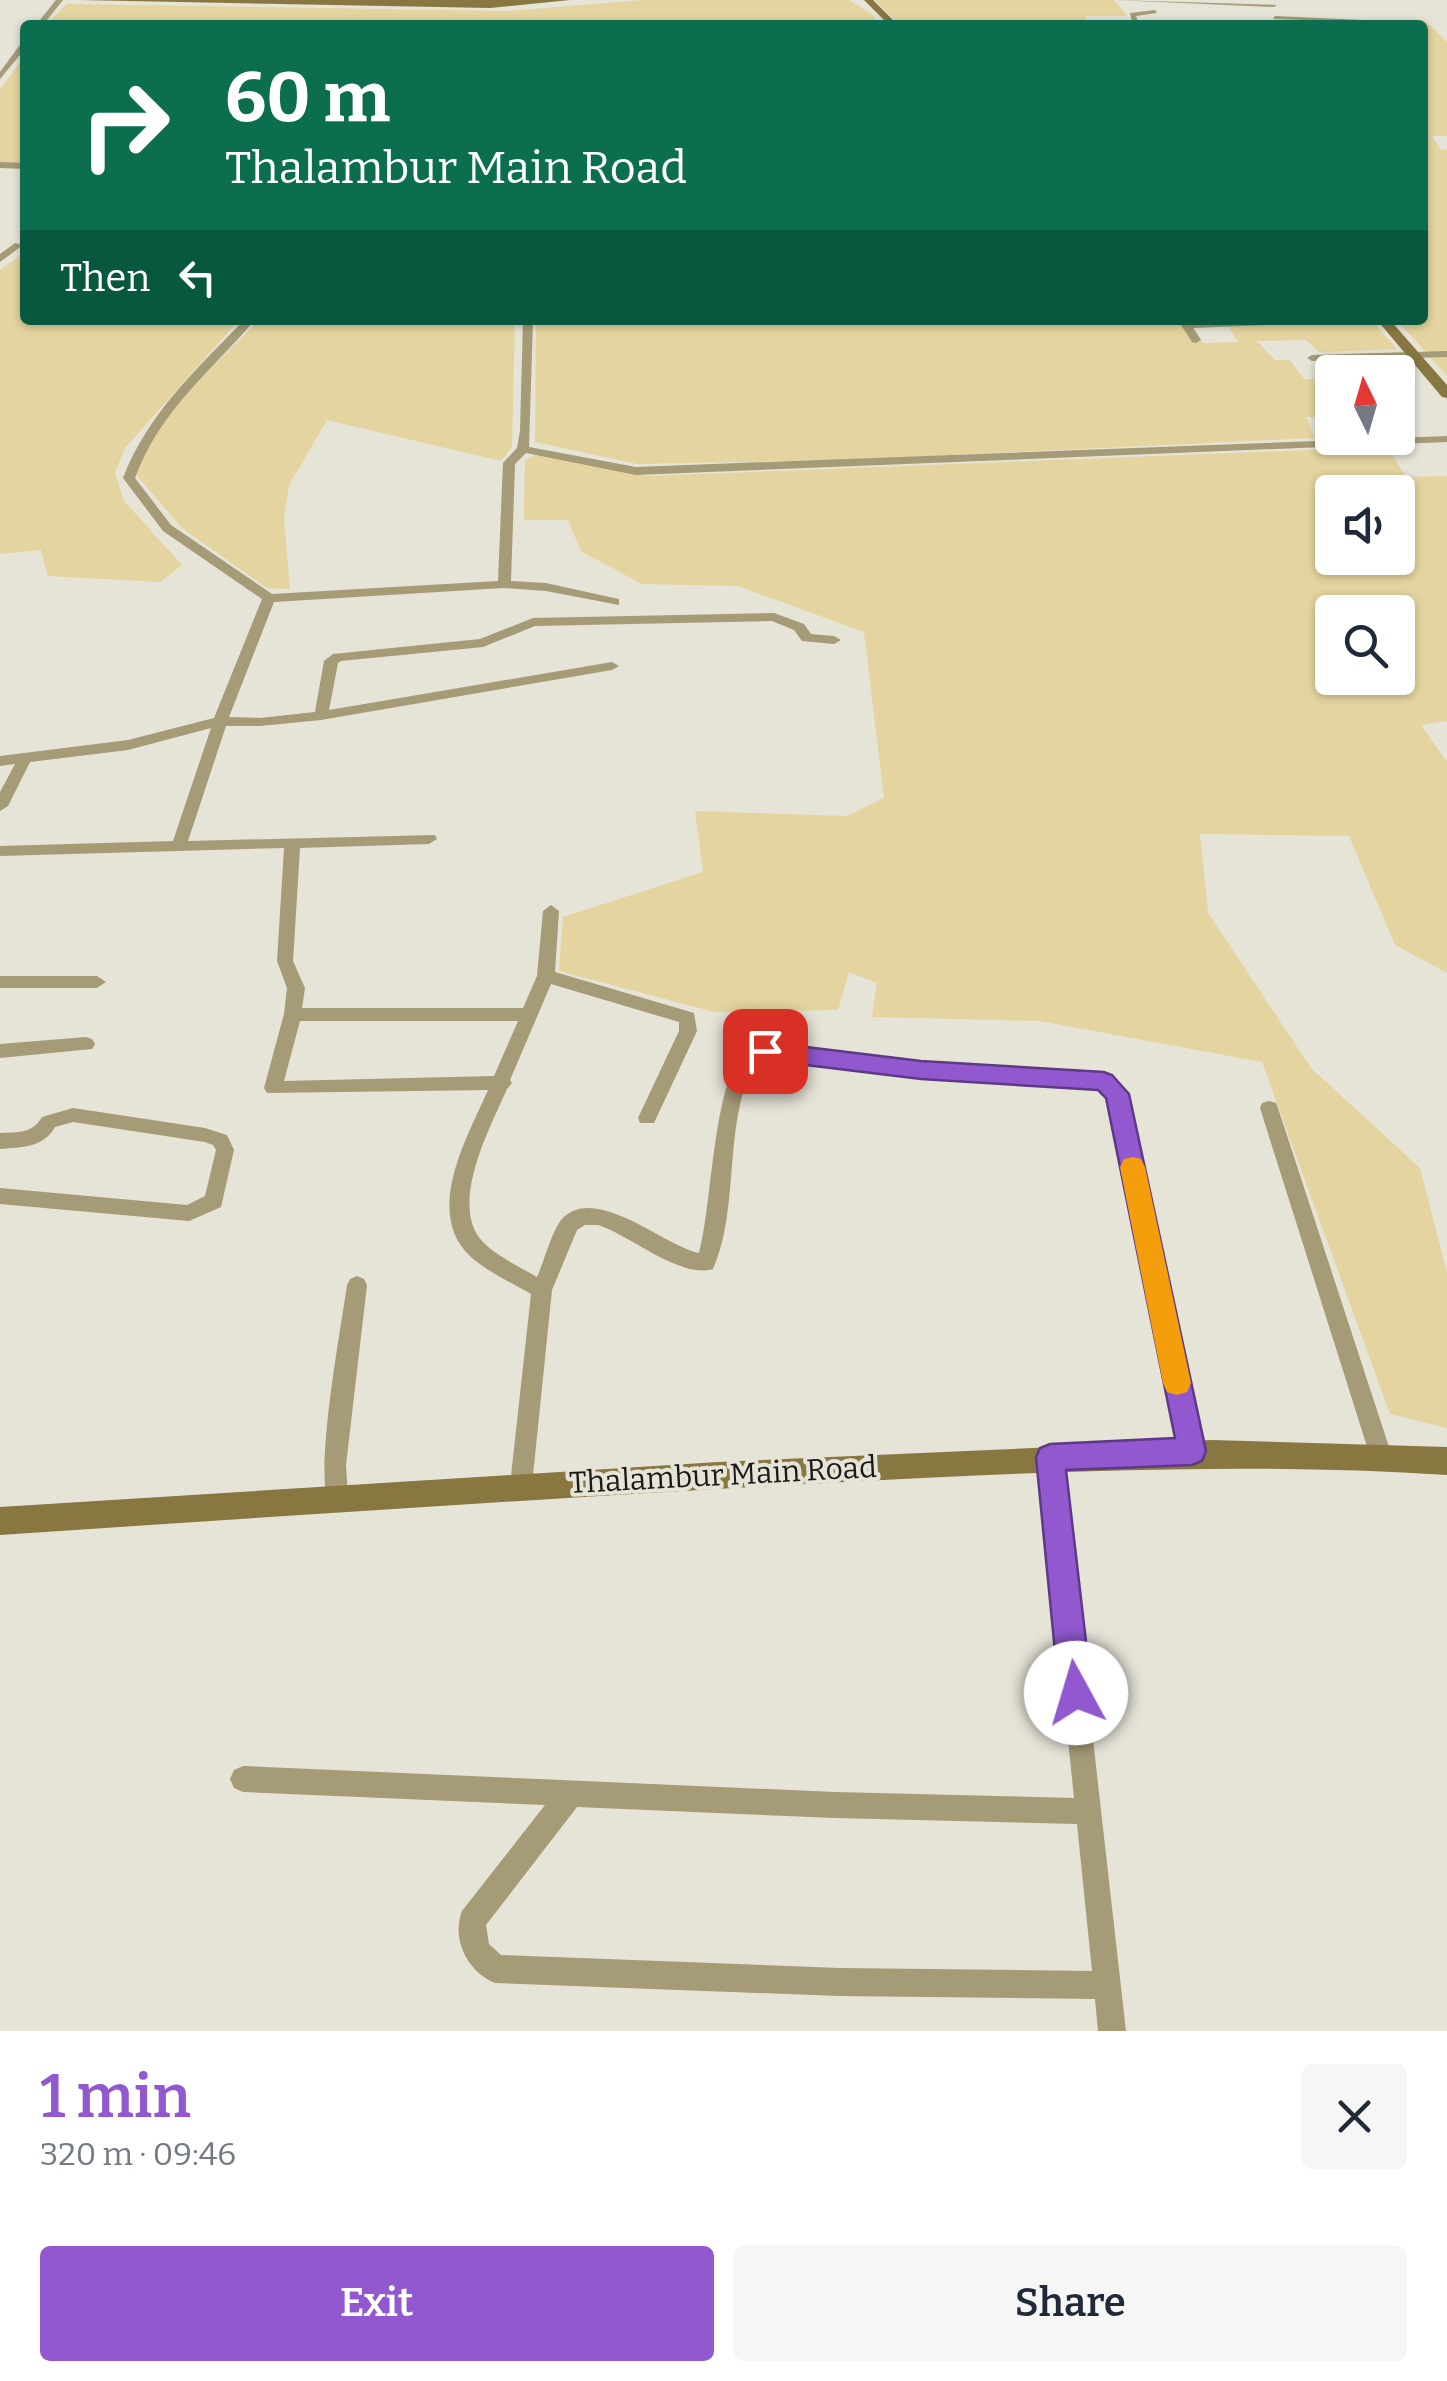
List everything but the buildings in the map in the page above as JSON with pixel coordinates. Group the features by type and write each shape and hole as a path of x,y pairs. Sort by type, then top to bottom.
{"street":[{"path":"43,20 60,0"},
{"path":"82,0 566,0"},
{"path":"868,0 889,20"},
{"path":"1118,0 1176,1 1334,20"},
{"path":"1176,1 1180,13"},
{"path":"1134,20 1132,14 1160,12"},
{"path":"1199,14 1274,12"},
{"path":"0,77 20,50"},
{"path":"245,325 165,412 136,451 128,478 166,528 268,598 504,584 546,587 614,602"},
{"path":"504,584 509,463 523,448 528,325"},
{"path":"1186,325 1196,340"},
{"path":"1387,325 1412,355 1447,354"},
{"path":"1415,358 1447,394"},
{"path":"523,448 636,472 1447,440"},
{"path":"178,845 220,720 268,598"},
{"path":"321,716 331,661 338,657 482,643 533,622 774,617 799,627 807,638 834,640"},
{"path":"0,761 128,745 220,720 260,722 321,716 612,666"},
{"path":"0,806 24,760"},
{"path":"0,851 429,840"},
{"path":"292,842 285,961 296,988 273,1088 503,1083"},
{"path":"542,1290 478,1252 458,1217 472,1146 503,1083 546,976 551,910"},
{"path":"546,976 688,1018 688,1031 646,1118"},
{"path":"0,982 97,982"},
{"path":"293,1014 528,1015"},
{"path":"0,1051 86,1044"},
{"path":"522,1485 542,1290 570,1225 584,1213 594,1213 688,1259 706,1263 729,1116 747,1060 756,1053 774,1051 921,1070 1104,1082 1118,1094 1192,1451"},
{"path":"1270,1108 1380,1456"},
{"path":"0,1141 29,1139 43,1132 49,1122 73,1115 205,1135 220,1140 225,1150 214,1201 189,1213 0,1196"},
{"path":"337,1498 335,1465 357,1285"},
{"name":"Thalambur Main Road","path":"0,1521 522,1485 1192,1451 1447,1461"},
{"path":"1050,1457 1112,2031"},
{"path":"243,1779 1088,1811"},
{"path":"570,1794 472,1921 476,1950 494,1969 839,1982 1107,1985"}],"shaded area":[{"path":"642,0 849,0 876,20 51,20 67,4 509,11"},
{"path":"875,0 1114,0 1127,16 1085,16 1087,20 895,20"},
{"path":"1428,24 1447,42 1447,136 1432,136 1440,149 1447,150 1447,376 1401,325 1428,325"},
{"path":"20,62 20,164 0,163 0,90"},
{"path":"20,256 20,325 235,325 125,448 115,473 124,501 182,565 160,582 48,576 41,550 0,554 0,270"},
{"path":"254,325 515,325 512,447 501,461 327,420 289,485 284,519 290,589 267,588 182,528 135,473 159,430 206,373"},
{"path":"536,325 1193,325 1203,343 1238,342 1227,325 1375,325 1397,349 1319,352 1306,340 1257,341 1275,360 1290,360 1304,379 1315,379 1315,417 1306,417 1315,438 844,460 637,464 535,442"},
{"path":"1315,450 1315,455 1392,455 1405,475 1315,475 1315,575 1415,575 1415,477 1447,476 1447,721 1421,725 1447,762 1447,973 1395,945 1349,836 1200,834 1208,913 1311,1068 1420,1168 1447,1273 1447,1428 1390,1414 1262,1062 1040,1021 872,1017 877,983 849,972 838,1010 714,1012 559,971 563,917 703,872 695,811 847,816 884,798 864,632 738,586 642,584 581,551 568,520 524,520 525,461 536,454 647,476"}],"slow traffic":[{"path":"1133,1167 1177,1383"}],"route":[{"path":"765,1051 921,1070 1104,1082 1118,1094 1192,1451 1050,1457 1076,1693"}]}
